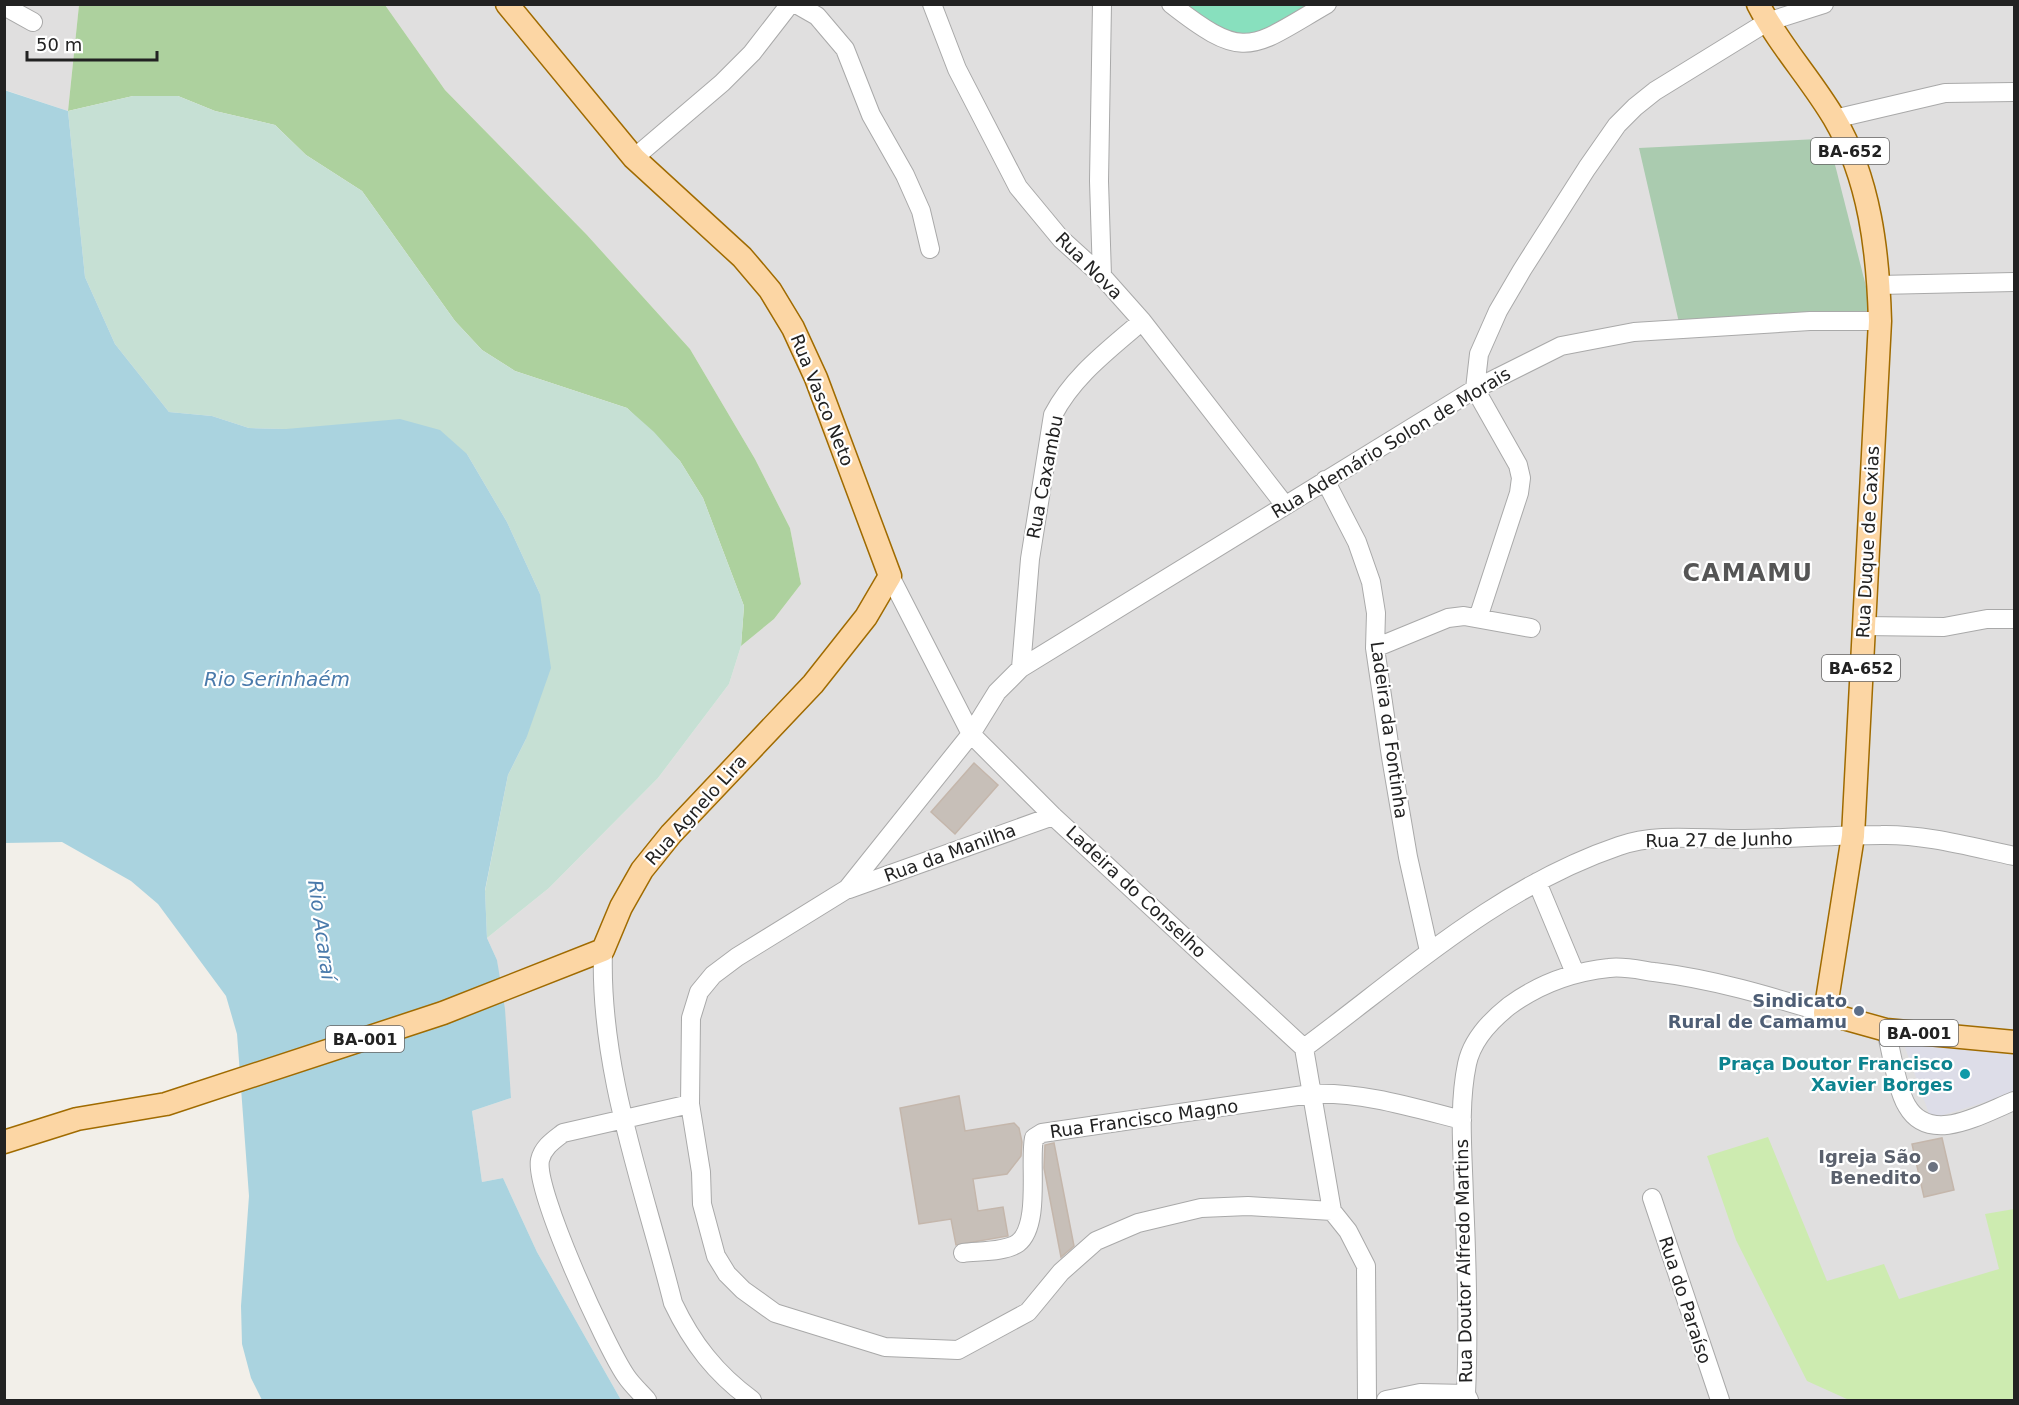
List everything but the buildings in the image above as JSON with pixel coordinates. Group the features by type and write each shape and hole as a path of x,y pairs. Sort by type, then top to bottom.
{"main road":[{"name":"Rua Vasco Neto","path":"507,4 634,158 742,257 770,290 793,328 816,378 890,576"},
{"name":"BA-652","path":"1762,13 1834,119 1857,169 1869,209 1879,285 1880,321"},
{"name":"Rua Duque de Caxias","path":"1825,1013 1853,836 1880,321"},
{"name":"Rua Agnelo Lira","path":"603,950 621,907 642,870 671,834 813,684 866,617 890,576"},
{"name":"BA-001","path":"4,1142 77,1119 166,1104 443,1013 603,950"},
{"name":"BA-001","path":"1825,1013 1886,1030 2014,1042"}],"street":[{"path":"634,158 722,83 752,53 789,4"},
{"path":"796,4 817,16 845,49 871,115 905,175 917,202 930,249"},
{"name":"Rua Nova","path":"932,4 957,69 1018,188 1061,239 1102,276 1142,321 1284,504"},
{"path":"1102,4 1099,181 1102,276"},
{"path":"1171,4 1216,37 1237,44 1256,44 1327,4"},
{"path":"1479,618 1519,493 1521,478 1512,452 1475,389 1479,354 1498,311 1575,186 1617,125 1654,91 1762,13 1824,4"},
{"path":"4,6 33,22"},
{"path":"1834,119 1945,93 2014,92"},
{"path":"1879,285 2014,282"},
{"name":"Rua Caxambu","path":"1021,668 1030,559 1053,415 1063,396 1083,373 1142,321"},
{"name":"Rua Ademário Solon de Morais","path":"971,734 997,692 1021,668 1161,584 1284,504 1475,389 1561,346 1612,334 1758,324 1880,321"},
{"name":"Ladeira da Fontinha","path":"1325,480 1357,542 1371,582 1376,613 1375,648 1406,846 1429,951"},
{"name":"Rua Vasco Neto","path":"890,576 971,734"},
{"path":"1375,648 1448,618 1479,618 1531,628"},
{"path":"1863,626 1944,627 1988,619 2014,619"},
{"name":"Ladeira do Conselho","path":"971,734 1053,816 1304,1048"},
{"name":"Rua da Manilha","path":"847,889 971,734"},
{"name":"Rua da Manilha","path":"1053,816 847,889 737,957 713,975 699,992 691,1018 690,1104 701,1173 702,1204 716,1256 727,1274 743,1290 775,1313 885,1347 958,1350 1028,1311 1061,1272 1096,1241 1138,1223 1201,1208 1248,1206 1332,1211"},
{"name":"Rua 27 de Junho","path":"1304,1048 1429,951 1482,914 1537,882 1620,845 1682,837 1911,837 2014,856"},
{"path":"1537,882 1575,973"},
{"name":"Rua Agnelo Lira","path":"603,950 603,998 616,1094 673,1303 686,1330 705,1358 752,1401"},
{"name":"Rua Doutor Alfredo Martins","path":"1468,1397 1469,1328 1462,1120 1467,1063 1474,1044 1487,1026 1524,995 1545,983 1575,973 1611,967 1686,976 1825,1013"},
{"path":"1886,1030 1906,1105 1926,1124 1956,1123 2014,1101"},
{"path":"1304,1048 1332,1211 1348,1231 1366,1266 1367,1401"},
{"path":"1311,1094 1344,1093 1374,1097 1462,1120"},
{"name":"Rua Francisco Magno","path":"963,1253 1011,1246 1020,1242 1035,1191 1032,1148 1034,1138 1042,1133 1311,1094"},
{"path":"647,1401 625,1375 561,1242 541,1176 540,1160 547,1145 563,1132 690,1104"},
{"name":"Rua do Paraíso","path":"1652,1198 1720,1401"},
{"path":"1386,1401 1420,1393 1468,1397"}],"shaded area":[{"path":"5,5 79,5 68,111 5,90"},
{"path":"385,5 2014,5 2014,1400 621,1400 537,1252 503,1178 482,1182 472,1111 511,1098 497,960 487,938 549,888 658,778 729,684 741,646 774,619 801,584 790,528 755,459 690,349 587,235 445,90"},
{"name":"Praça Doutor Francisco Xavier Borges","path":"1903,1042 2014,1055 2014,1093 1931,1119"}],"green space":[{"path":"79,5 385,5 445,90 587,235 690,349 755,459 790,528 801,584 774,619 741,646 744,606 703,498 680,461 627,408 515,371 482,350 455,321 362,191 306,155 275,125 215,111 178,96 133,96 68,111"},
{"path":"1182,5 1307,5 1253,36 1216,28"},
{"path":"133,96 178,96 215,111 275,125 306,155 362,191 455,321 482,350 515,371 627,408 654,432 680,461 703,498 744,606 741,646 729,684 658,778 549,888 487,938 485,891 508,775 526,739 540,594 507,522 467,454 286,429 249,428 212,416 169,412 115,344 85,277 68,111"},
{"path":"1818,139 1831,149 1872,310 1868,317 1680,327 1639,148"},
{"path":"1768,1137 1827,1281 1884,1264 1899,1299 1999,1269 1985,1214 2014,1209 2014,1399 1849,1400 1807,1381 1736,1240 1707,1156"}],"water":[{"name":"Rio Serinhaém","path":"4,90 68,111 85,277 115,344 169,412 212,416 249,428 286,429 400,419 440,430 467,454 507,522 540,594 551,668 526,739 508,775 485,890 487,938 497,960 505,1009 511,1098 472,1111 482,1182 503,1178 537,1252 621,1400 262,1400 251,1378 242,1344 241,1306 249,1196 237,1034 226,996 158,904 131,881 62,842 5,843"}],"place":[{"name":"Sindicato Rural de Camamu","path":"1859,1011"},
{"name":"Praça Doutor Francisco Xavier Borges","path":"1965,1074"},
{"name":"Igreja São Benedito","path":"1933,1167"}],"district":[{"name":"CAMAMU","path":"1748,573"}],"water label":[{"name":"Rio Acaraí","path":"322,930"}]}
